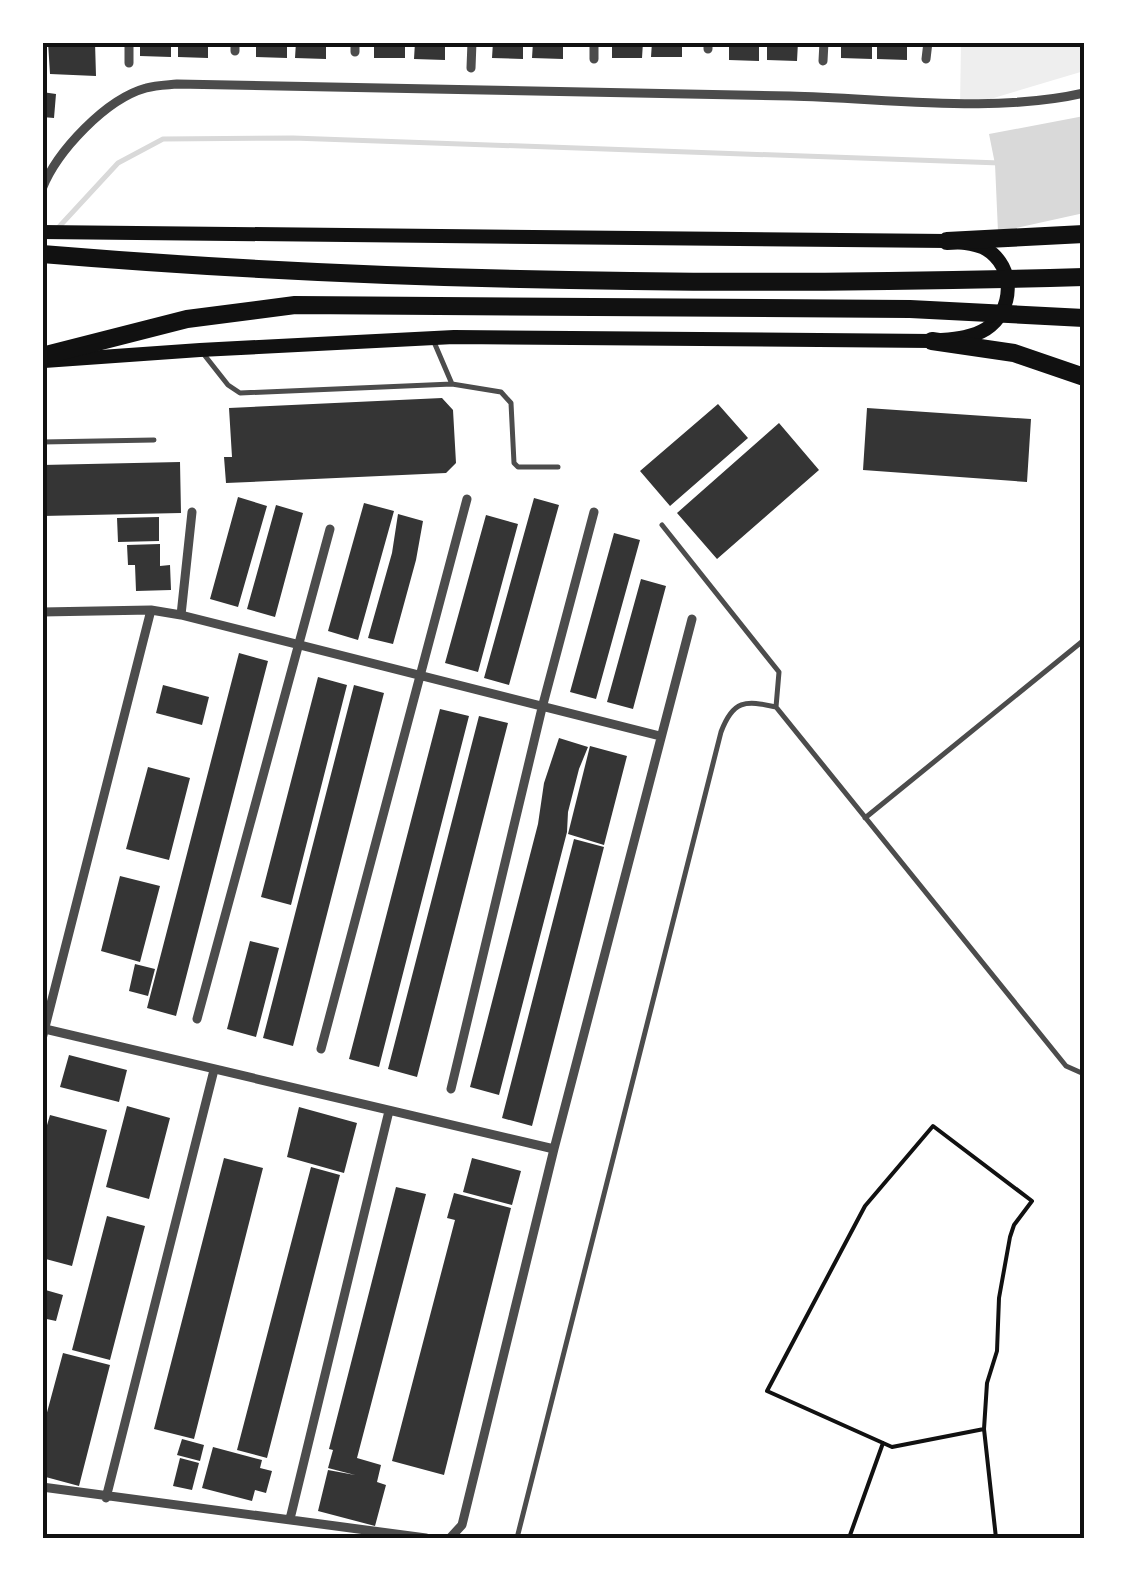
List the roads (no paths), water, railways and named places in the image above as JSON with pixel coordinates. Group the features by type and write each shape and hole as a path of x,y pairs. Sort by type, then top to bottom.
{"highway":[{"path":"948,241 1084,234"},
{"path":"43,254 188,266 546,280 910,282 1084,277"},
{"path":"42,359 187,319 295,305 910,309 1084,318"},
{"path":"932,341 1014,354 1084,377"}],"main road":[{"path":"42,232 948,241 978,246 993,256 1003,267 1008,282 999,317 984,330 932,341 432,338 42,359"}],"street":[{"path":"128,42 129,63"},
{"path":"471,68 472,42"},
{"path":"594,42 594,59"},
{"path":"823,61 824,42"},
{"path":"926,59 928,42"},
{"path":"42,189 50,170 88,126 126,97 145,88 177,84 811,96 942,103 1058,99 1084,93"},
{"path":"321,1049 467,499"},
{"path":"181,615 192,512"},
{"path":"451,1089 542,708 594,512"},
{"path":"197,1019 330,530"},
{"path":"150,610 44,1034 554,1149"},
{"path":"42,612 150,610 181,615 660,736"},
{"path":"450,1538 462,1525 554,1149 692,619"},
{"path":"106,1498 214,1070"},
{"path":"290,1519 389,1111"},
{"path":"42,1487 426,1538"}],"lane":[{"path":"432,338 452,384"},
{"path":"200,350 228,385 240,393 452,384 501,392 511,403 514,463 518,467 558,468"},
{"path":"42,442 154,440"},
{"path":"662,525 780,672 776,707"},
{"path":"865,818 1084,640"},
{"path":"517,1538 720,732 737,706 752,702 776,707 1066,1066 1084,1074"}],"waterway":[{"path":"57,229 118,163 163,139 293,138 1000,163"}]}
